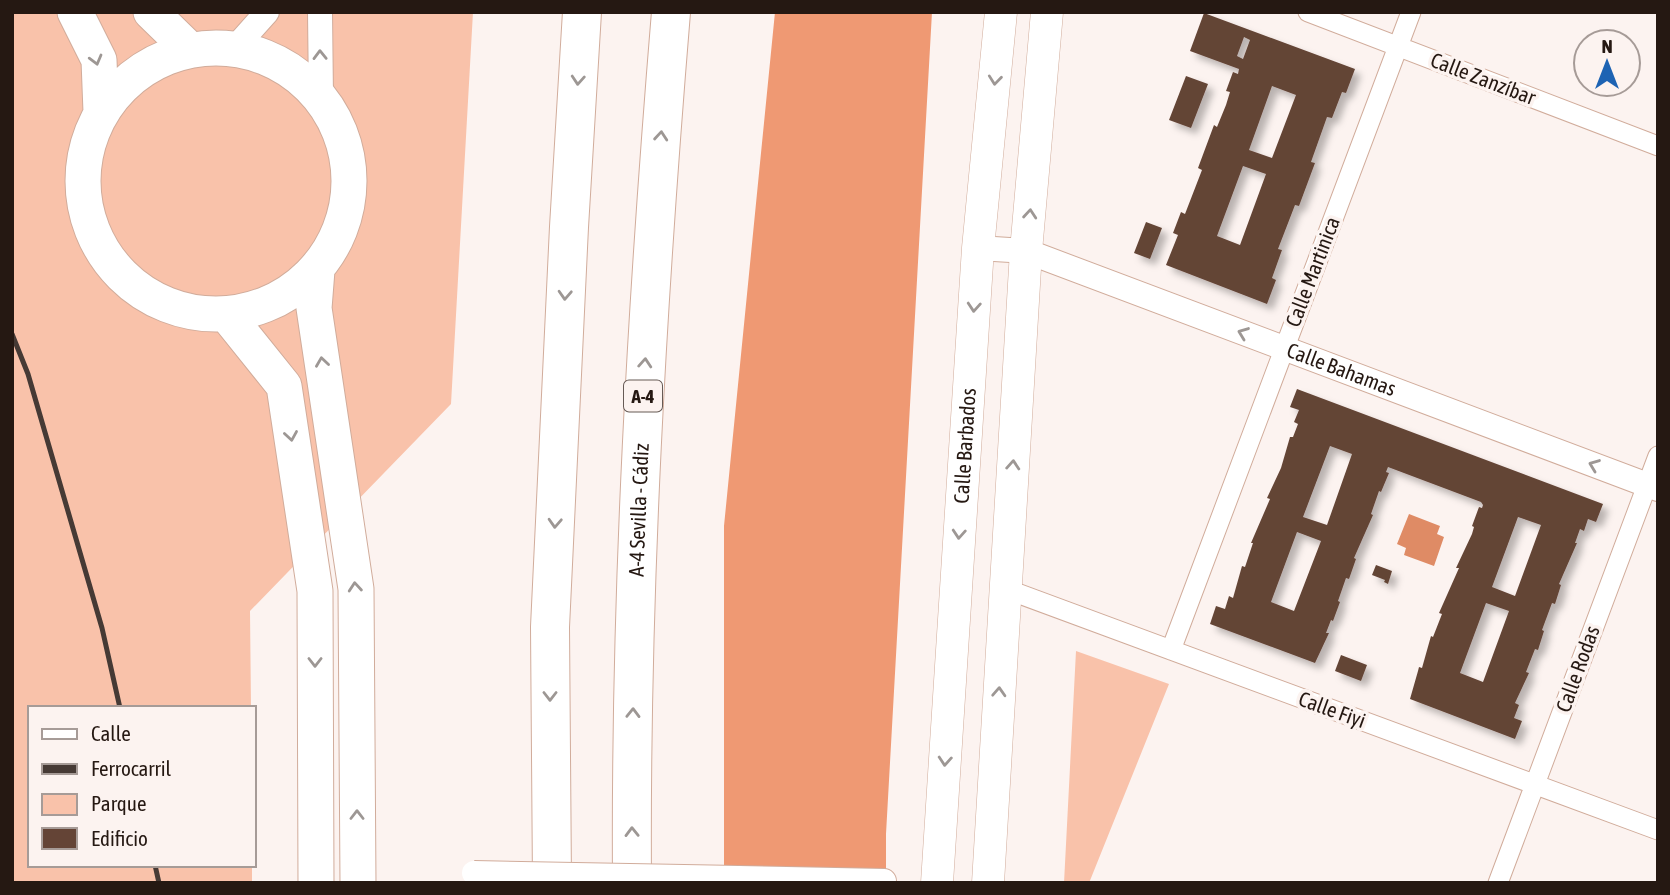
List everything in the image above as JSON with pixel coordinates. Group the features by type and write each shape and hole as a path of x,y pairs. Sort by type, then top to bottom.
{"highway":[{"path":"551,883 550,627 569,214 582,12"},
{"name":"A-4 Sevilla - Cádiz","path":"632,883 640,444 656,189 671,12"}],"main road":[{"path":"75,12 99,61 101,112"},
{"path":"151,12 191,50"},
{"path":"234,49 267,57 297,74 321,98 344,139 350,184 341,230 317,270 291,292 261,308 227,315 185,312 146,296 114,269 92,233 82,193 85,151 101,112 124,83 155,62 191,50 234,49"},
{"path":"317,270 314,308 356,589 358,883"},
{"path":"227,315 284,386 315,591 316,883"}],"street":[{"path":"234,49 267,12"},
{"path":"320,12 321,98"},
{"name":"Calle Barbados","path":"937,883 978,248 1001,12"},
{"path":"988,883 1026,251 1047,12"},
{"name":"Calle Zanzíbar","path":"1308,12 1658,146"},
{"name":"Calle Martinica","path":"1171,650 1411,12"},
{"name":"Calle Bahamas","path":"978,248 1026,251 1652,487"},
{"name":"Calle Rodas","path":"1498,883 1652,487 1658,456"},
{"name":"Calle Fiyi","path":"1006,589 1658,830"},
{"path":"474,873 884,881"}],"green space":[{"path":"12,12 473,12 451,404 250,611 251,706 28,706 28,867 252,867 252,883 12,883"},
{"path":"1076,651 1169,684 1089,883 1064,883"}],"shaded area":[{"path":"775,12 932,12 886,834 886,883 724,883 724,526"},
{"path":"1409,514 1440,526 1437,534 1444,537 1434,566 1404,555 1406,548 1397,544"}],"building":[{"path":"1204,13 1355,69 1332,118 1327,117 1311,162 1315,163 1299,206 1295,205 1278,249 1282,250 1272,278 1276,280 1267,304 1166,265 1178,235 1173,233 1181,212 1185,214 1202,170 1198,168 1214,125 1217,127 1226,105 1230,92 1226,91 1233,72 1238,74 1239,69 1190,51","holes":["1244,37 1250,40 1243,59 1237,56","1272,86 1296,95 1272,158 1249,150","1243,166 1266,174 1240,245 1217,236"]},
{"path":"1186,76 1208,84 1191,128 1169,120"},
{"path":"1146,222 1162,228 1150,259 1134,253"},
{"path":"1297,389 1603,504 1596,522 1588,519 1584,531 1580,529 1577,543 1559,584 1561,585 1555,604 1552,603 1542,630 1544,631 1538,650 1535,649 1526,672 1529,673 1515,703 1519,705 1514,718 1522,721 1515,739 1410,699 1419,667 1422,668 1431,636 1433,637 1442,614 1439,613 1472,534 1479,507 1482,508 1481,502 1388,467 1386,472 1389,473 1381,492 1379,491 1371,514 1373,515 1354,558 1356,559 1349,579 1346,578 1338,601 1340,602 1326,633 1329,633 1315,663 1210,624 1216,606 1225,609 1229,596 1233,598 1242,566 1245,567 1251,543 1270,499 1267,498 1281,468 1290,437 1293,437 1298,424 1294,422 1299,410 1290,407","holes":["1330,446 1352,454 1327,525 1303,517","1518,517 1541,525 1515,596 1492,587","1297,532 1321,541 1294,611 1271,602","1486,603 1509,611 1483,682 1460,673"]},
{"path":"1376,565 1392,571 1388,584 1372,575"},
{"path":"1341,655 1367,665 1361,681 1335,671"}],"railway":[{"path":"12,334 28,374 102,628 120,706"},
{"path":"155,867 159,883"}]}
